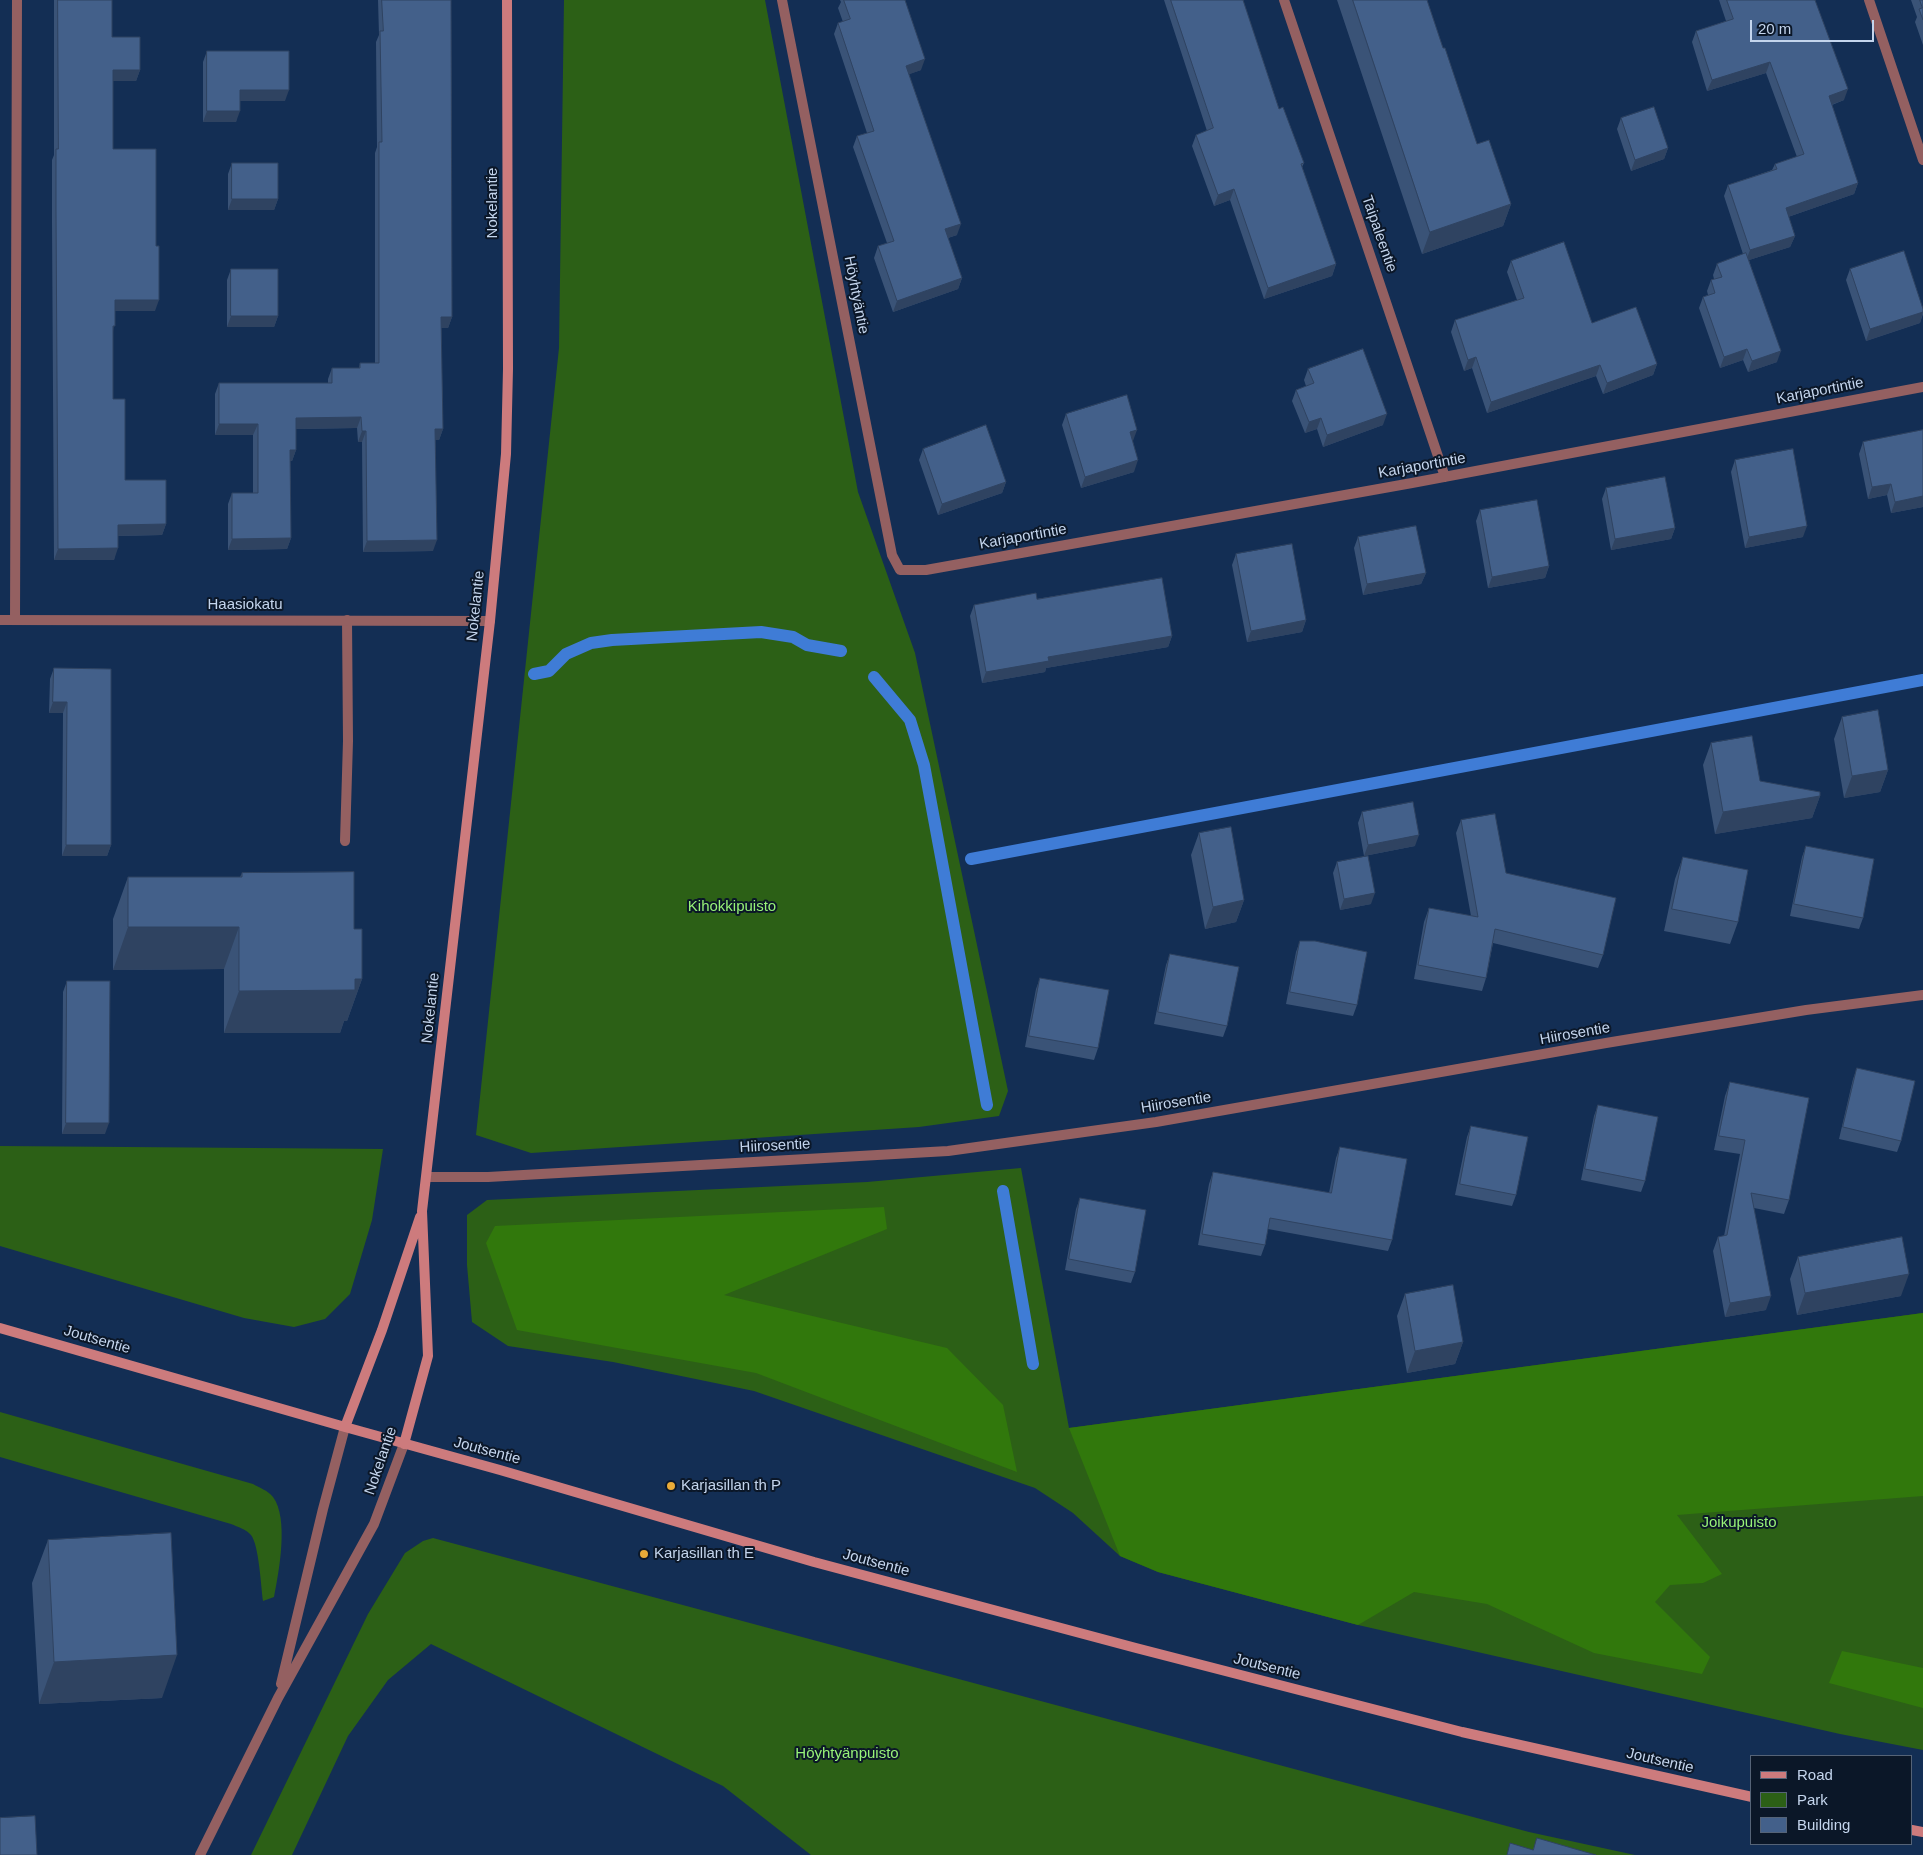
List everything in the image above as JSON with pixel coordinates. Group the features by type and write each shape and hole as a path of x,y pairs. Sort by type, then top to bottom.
{"main road":[{"name":"Nokelantie","path":"345,1427 382,1330 422,1211 427,1177 490,621 505,464 508,369 507,0"},
{"name":"Nokelantie","path":"404,1444 428,1356 422,1211"},
{"name":"Joutsentie","path":"0,1328 500,1470 814,1562 1145,1651 1462,1732 1750,1797"}],"street":[{"path":"15,620 17,0"},
{"name":"Höyhtyäntie","path":"782,0 892,555 900,570 926,570"},
{"name":"Taipaleentie","path":"1284,0 1445,477"},
{"path":"1869,0 1923,160"},
{"name":"Karjaportintie","path":"926,570 1445,477 1923,387"},
{"name":"Haasiokatu","path":"0,620 490,621"},
{"path":"345,841 348,741 347,620"},
{"name":"Hiirosentie","path":"427,1177 488,1177 948,1151 1156,1122 1606,1043 1806,1010 1923,995"},
{"name":"Nokelantie","path":"278,1698 323,1509 345,1427"},
{"name":"Nokelantie","path":"200,1855 278,1698 374,1524 404,1444"}],"green space":[{"name":"Kihokkipuisto","path":"564,0 765,0 858,492 915,653 1008,1091 999,1116 919,1127 531,1153 476,1135 559,348"},
{"path":"0,1146 383,1149 372,1220 350,1294 325,1319 294,1327 244,1318 0,1246"},
{"name":"Joikupuisto","path":"1021,1168 1069,1428 1923,1313 1923,1750 1840,1734 1358,1625 1158,1572 1120,1556 1073,1513 1035,1488 754,1391 613,1362 508,1346 472,1322 467,1265 467,1215 487,1200 867,1182"},
{"path":"884,1207 887,1229 724,1295 947,1348 1003,1405 1017,1472 756,1373 517,1330 486,1243 495,1226"},
{"path":"1923,1313 1923,1496 1677,1515 1722,1574 1703,1583 1670,1585 1655,1602 1710,1657 1702,1674 1594,1653 1487,1604 1414,1592 1358,1625 1158,1572 1120,1556 1069,1428"},
{"path":"0,1412 253,1484 266,1491 273,1497 278,1506 282,1531 280,1560 274,1597 263,1601 256,1548 254,1540 247,1531 231,1524 0,1457"},
{"name":"Höyhtyänpuisto","path":"433,1538 1529,1832 1635,1855 811,1855 723,1786 431,1644 388,1680 348,1736 292,1855 251,1855 368,1614 405,1553 423,1541"},
{"path":"1842,1651 1923,1668 1923,1708 1829,1683"}],"building":[{"path":"58,0 112,0 112,37 140,37 140,70 113,70 113,149 156,149 156,246 159,246 159,300 115,300 113,399 125,399 125,480 166,480 166,524 118,525 118,548 58,549 56,149 58,149"},
{"path":"382,0 451,0 452,317 441,317 443,429 435,429 437,540 367,541 366,431 362,431 361,417 296,418 296,450 290,450 291,538 232,539 232,493 258,493 258,424 219,424 219,383 332,383 332,368 360,368 360,363 379,363 379,142 382,142 380,31 383,31"},
{"path":"844,0 905,0 925,59 906,66 961,224 945,229 962,278 897,301 878,246 894,241 857,136 874,131 838,23 850,19"},
{"path":"1171,0 1243,0 1279,109 1283,107 1304,163 1301,164 1336,264 1268,288 1234,189 1218,195 1196,135 1213,128"},
{"path":"1353,0 1427,0 1477,144 1489,140 1511,204 1430,232"},
{"path":"1727,0 1815,0 1848,89 1829,96 1858,183 1786,208 1795,236 1750,250 1728,185 1777,169 1775,164 1804,154 1770,62 1712,80 1696,31 1733,19"},
{"path":"1920,0 1923,0 1923,20 1919,9 1922,8"},
{"path":"207,51 289,51 289,90 240,90 240,111 207,111"},
{"path":"1654,107 1668,148 1635,160 1621,118"},
{"path":"232,163 278,163 278,199 232,199"},
{"path":"1564,242 1592,323 1636,307 1657,364 1607,383 1600,365 1491,402 1476,357 1468,360 1455,320 1524,298 1511,261"},
{"path":"1904,251 1923,312 1870,329 1850,269"},
{"path":"1746,253 1781,351 1752,361 1747,349 1724,357 1703,297 1715,293 1711,280 1722,277 1717,264"},
{"path":"231,269 278,269 278,316 231,316"},
{"path":"1363,349 1387,414 1327,435 1321,418 1309,422 1296,390 1314,383 1308,369"},
{"path":"1127,395 1137,430 1130,432 1138,460 1085,477 1066,414"},
{"path":"986,425 1006,482 942,504 923,449"},
{"path":"1923,430 1923,496 1895,502 1891,484 1872,487 1863,442"},
{"path":"1793,449 1807,526 1749,537 1735,460"},
{"path":"1665,477 1675,528 1615,539 1606,488"},
{"path":"1537,500 1549,566 1492,577 1480,510"},
{"path":"1416,526 1426,573 1367,584 1358,537"},
{"path":"1292,544 1306,620 1251,631 1236,554"},
{"path":"1162,578 1172,636 1048,657 1049,661 986,672 974,605 1036,593 1037,599"},
{"path":"54,668 111,669 111,845 66,845 67,702 53,702"},
{"path":"1878,710 1888,770 1852,776 1842,717"},
{"path":"1752,736 1760,781 1820,792 1820,796 1723,812 1711,743"},
{"path":"1413,802 1419,835 1368,845 1362,812"},
{"path":"1495,814 1506,873 1616,898 1603,955 1495,929 1486,978 1418,965 1429,908 1478,917 1461,820"},
{"path":"1231,827 1244,900 1213,907 1199,833"},
{"path":"1806,846 1874,859 1863,918 1794,904"},
{"path":"1368,856 1375,893 1344,899 1337,862"},
{"path":"1683,857 1748,870 1738,922 1672,909"},
{"path":"354,872 354,929 362,929 362,979 355,979 355,990 239,991 239,927 128,927 128,877 242,877 242,873"},
{"path":"1300,941 1315,941 1367,952 1357,1005 1290,992"},
{"path":"1170,954 1239,967 1227,1026 1158,1012"},
{"path":"1040,978 1109,990 1098,1048 1029,1036"},
{"path":"67,981 110,981 109,1123 66,1123"},
{"path":"1857,1068 1915,1081 1901,1141 1843,1127"},
{"path":"1730,1082 1809,1098 1789,1200 1751,1193 1771,1296 1730,1303 1718,1237 1727,1235 1745,1140 1719,1136"},
{"path":"1598,1105 1658,1117 1645,1181 1585,1169"},
{"path":"1471,1126 1528,1137 1516,1195 1460,1184"},
{"path":"1340,1147 1407,1159 1392,1240 1270,1218 1265,1245 1202,1234 1213,1172 1331,1193"},
{"path":"1080,1198 1146,1210 1135,1272 1069,1259"},
{"path":"1902,1237 1909,1274 1805,1293 1798,1257"},
{"path":"1453,1285 1463,1342 1415,1351 1405,1294"},
{"path":"171,1533 177,1655 54,1662 48,1540"},
{"path":"35,1816 37,1855 0,1855 0,1818"},
{"path":"1537,1838 1596,1855 1507,1855 1510,1843 1533,1850"}],"waterway":[{"path":"534,674 549,671 566,654 591,643 612,640 761,632 793,637 807,645 841,651"},
{"path":"874,677 910,720 924,765 987,1105"},
{"path":"971,859 1923,680"},
{"path":"1003,1191 1033,1364"}],"place":[{"name":"Karjasillan th P","path":"671,1486"},
{"name":"Karjasillan th E","path":"644,1554"}]}
